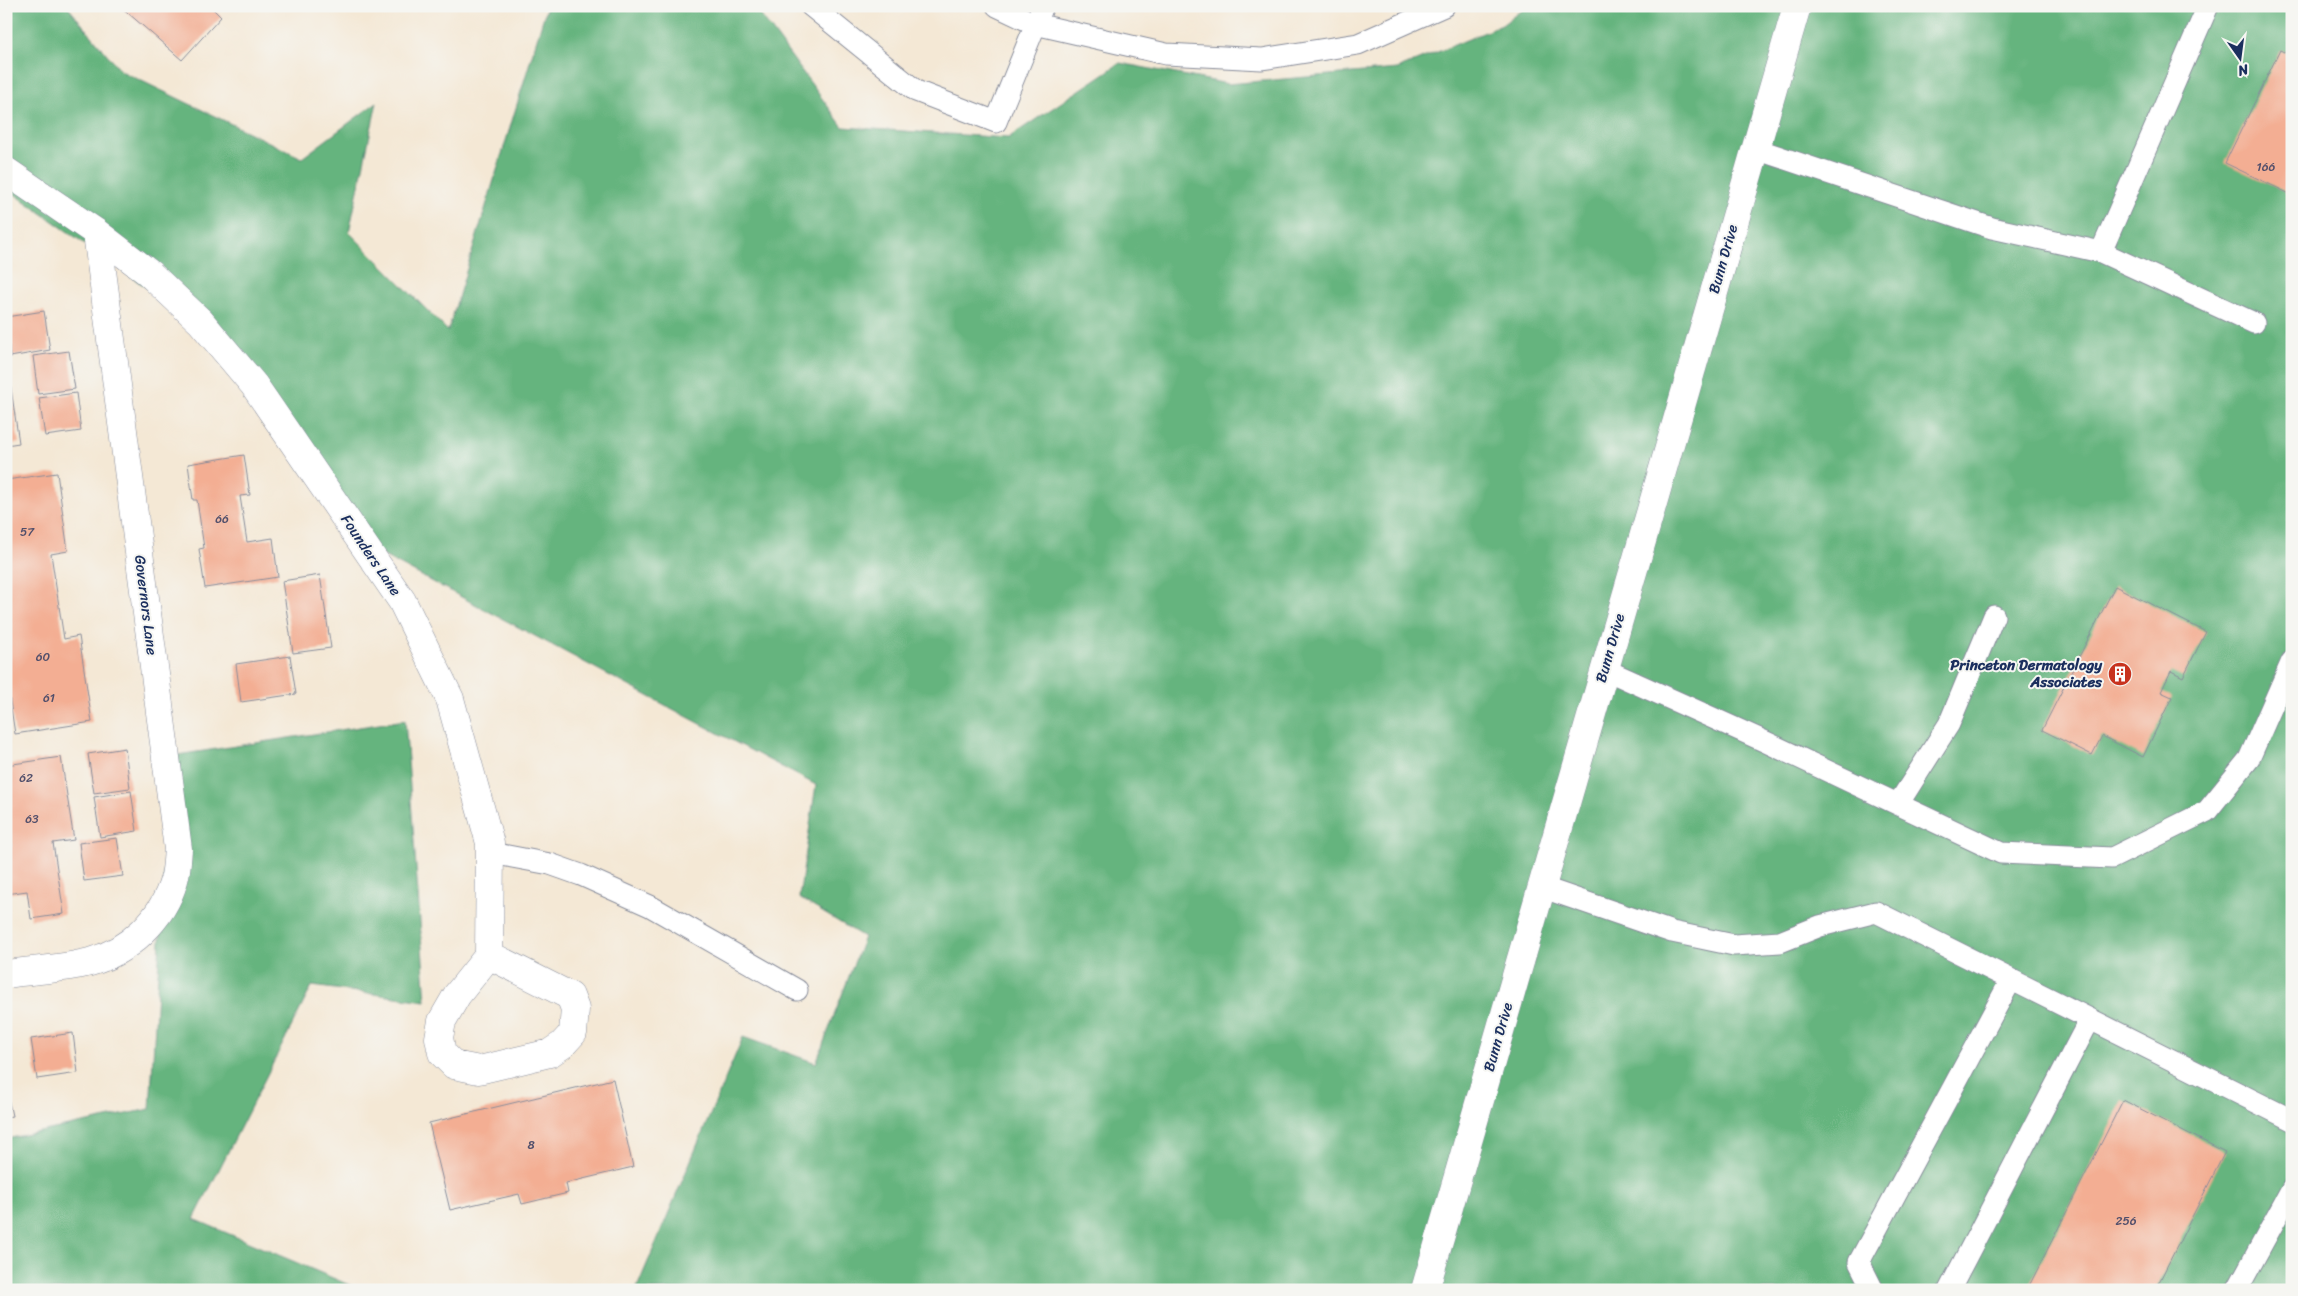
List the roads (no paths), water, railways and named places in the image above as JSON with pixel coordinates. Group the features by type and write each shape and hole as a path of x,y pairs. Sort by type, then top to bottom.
{"street":[{"name":"Bunn Drive","path":"1425,1290 1797,6"},
{"path":"6,171 97,233"},
{"name":"Founders Lane","path":"97,233 150,273 201,322 248,378 402,601 450,699 490,843 489,955"},
{"name":"Governors Lane","path":"6,974 90,962 118,951 142,933 162,908 174,879 178,849 97,233"},
{"path":"489,955 570,996 575,1009 575,1021 573,1032 562,1045 550,1053 479,1070 454,1065 442,1054 439,1038 442,1021 457,996 489,955"}],"lane":[{"path":"811,6 916,91 996,122 1039,15"},
{"path":"997,6 1039,15 1166,54 1262,58 1358,44 1444,6"},
{"path":"2101,252 2208,6"},
{"path":"1756,149 1992,228 2101,252 2254,322"},
{"path":"1898,804 1949,724 1994,616"},
{"path":"1604,670 1766,742 2001,853 2112,858 2207,811 2250,759 2292,661"},
{"path":"491,853 550,864 581,875 650,906 797,990"},
{"path":"1541,887 1672,932 1734,944 1780,942 1820,926 1876,912 2292,1120"},
{"path":"1873,1290 1859,1262 2011,980"},
{"path":"1949,1290 2090,1019"},
{"path":"2237,1290 2292,1189"}],"place":[{"name":"Princeton Dermatology Associates","path":"2120,674"}]}
